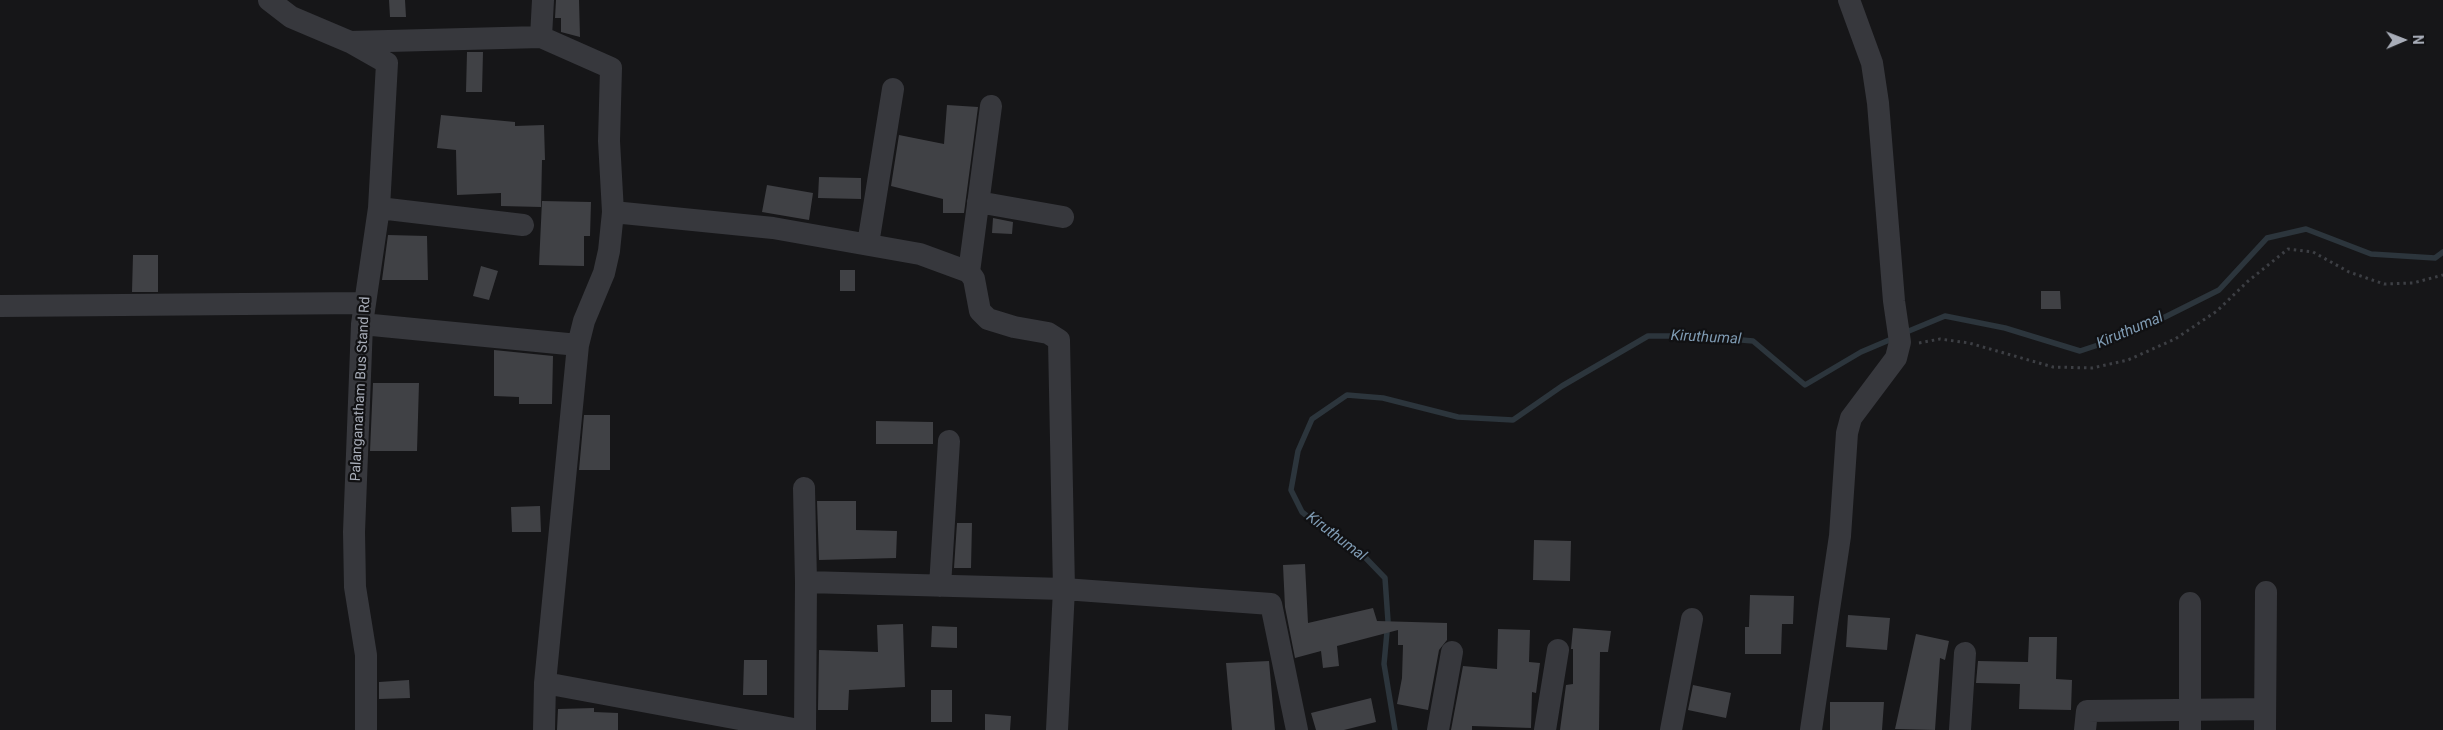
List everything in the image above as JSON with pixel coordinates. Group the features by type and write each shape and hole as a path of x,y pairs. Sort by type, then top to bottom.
{"street":[{"name":"Palanganatham Bus Stand Rd","path":"269,0 291,17 350,42 388,63 379,208 363,313 354,532 355,587 366,655 366,730"},
{"path":"541,37 543,0"},
{"path":"1811,730 1840,536 1847,434 1851,418 1884,376 1899,347 1878,103 1872,62 1849,0"},
{"path":"350,42 541,37 611,68 609,141 613,212 609,251 604,272 584,321 578,345 545,683 544,730"},
{"path":"868,244 893,89"},
{"path":"969,272 991,106"},
{"path":"978,202 1063,217"},
{"path":"379,208 522,225"},
{"path":"613,212 773,228 920,254 969,272 974,279 980,311 988,319 1014,327 1048,333 1060,340 1064,589 1057,730"},
{"path":"0,306 363,313 578,345"},
{"path":"940,586 949,441"},
{"path":"804,488 806,730"},
{"path":"806,582 1064,589 1271,604 1297,730"},
{"path":"2085,730 2086,711 2190,720 2265,719 2266,592"},
{"path":"2190,603 2190,720"},
{"path":"1671,730 1692,619"},
{"path":"1545,730 1558,650"},
{"path":"1438,730 1452,652"},
{"path":"1960,730 1965,653"},
{"path":"545,683 800,730"},
{"path":"730,730 751,722"}],"path":[{"path":"1899,347 1940,339 1969,343 2053,367 2092,368 2128,360 2175,339 2217,311 2247,282 2288,249 2313,252 2349,272 2384,284 2413,283 2443,275"}],"building":[{"path":"389,0 405,0 406,17 390,17"},
{"path":"556,0 579,0 580,37 561,32 561,18 555,18"},
{"path":"467,52 483,52 482,92 466,92"},
{"path":"947,105 978,107 964,213 943,213 943,199 891,186 899,135 944,144"},
{"path":"441,115 515,122 515,126 544,125 545,160 542,160 541,207 501,206 501,193 457,195 456,150 437,148"},
{"path":"819,177 861,178 861,199 818,198"},
{"path":"767,185 813,193 809,220 762,212"},
{"path":"542,201 591,202 590,236 584,236 584,266 539,265"},
{"path":"993,218 1013,222 1012,234 992,233"},
{"path":"388,235 427,236 428,280 382,280"},
{"path":"133,255 158,255 158,292 132,292"},
{"path":"481,266 498,271 489,300 473,296"},
{"path":"840,270 855,270 855,291 840,291"},
{"path":"2041,291 2060,291 2061,309 2041,309"},
{"path":"494,350 553,356 552,404 519,404 519,397 494,396"},
{"path":"373,383 419,383 417,451 370,451"},
{"path":"584,415 610,415 610,470 579,470"},
{"path":"876,421 933,422 933,444 876,444"},
{"path":"817,501 856,501 856,530 897,531 896,558 819,560"},
{"path":"540,506 541,532 512,532 511,507"},
{"path":"957,523 972,523 971,568 954,568"},
{"path":"1534,540 1571,541 1570,581 1533,580"},
{"path":"1305,564 1308,623 1373,608 1377,621 1447,623 1447,640 1439,650 1428,710 1397,704 1402,678 1403,645 1398,645 1398,630 1337,646 1339,666 1323,668 1321,651 1295,658 1285,607 1283,565"},
{"path":"1750,595 1794,596 1793,624 1782,624 1781,654 1745,654 1745,627 1749,627"},
{"path":"1848,615 1890,618 1887,650 1846,647"},
{"path":"903,624 905,687 849,690 848,710 818,710 819,650 878,652 877,625"},
{"path":"932,626 957,627 957,648 931,647"},
{"path":"1573,628 1611,631 1608,652 1600,652 1599,730 1560,730 1566,685 1573,684 1573,649 1571,649"},
{"path":"1498,629 1530,630 1529,662 1540,663 1536,693 1532,692 1531,728 1472,726 1472,730 1451,730 1463,666 1497,669"},
{"path":"1916,634 1949,641 1945,660 1940,658 1935,730 1895,729"},
{"path":"2029,637 2057,637 2056,679 2072,680 2071,710 2019,709 2020,684 1976,683 1978,661 2028,662"},
{"path":"744,660 767,660 767,695 743,695"},
{"path":"1269,661 1275,730 1232,730 1226,663"},
{"path":"409,680 410,698 379,699 379,682"},
{"path":"1693,685 1731,693 1726,718 1688,710"},
{"path":"931,690 952,690 952,722 931,722"},
{"path":"1371,698 1376,722 1344,730 1316,730 1311,713"},
{"path":"1830,702 1884,702 1882,730 1830,730"},
{"path":"594,708 594,712 618,713 618,730 557,730 558,709"},
{"path":"985,714 1011,716 1010,730 985,730"}],"waterway":[{"name":"Kiruthumal","path":"1904,333 1945,316 2005,328 2080,351 2131,334 2219,290 2267,238 2306,229 2371,254 2435,258 2443,252"},
{"name":"Kiruthumal","path":"1395,730 1384,664 1388,621 1385,578 1359,551 1323,529 1302,512 1291,490 1298,451 1312,419 1347,395 1383,398 1458,417 1513,420 1562,386 1648,336 1694,336 1753,341 1805,385 1861,352 1894,338"}]}
